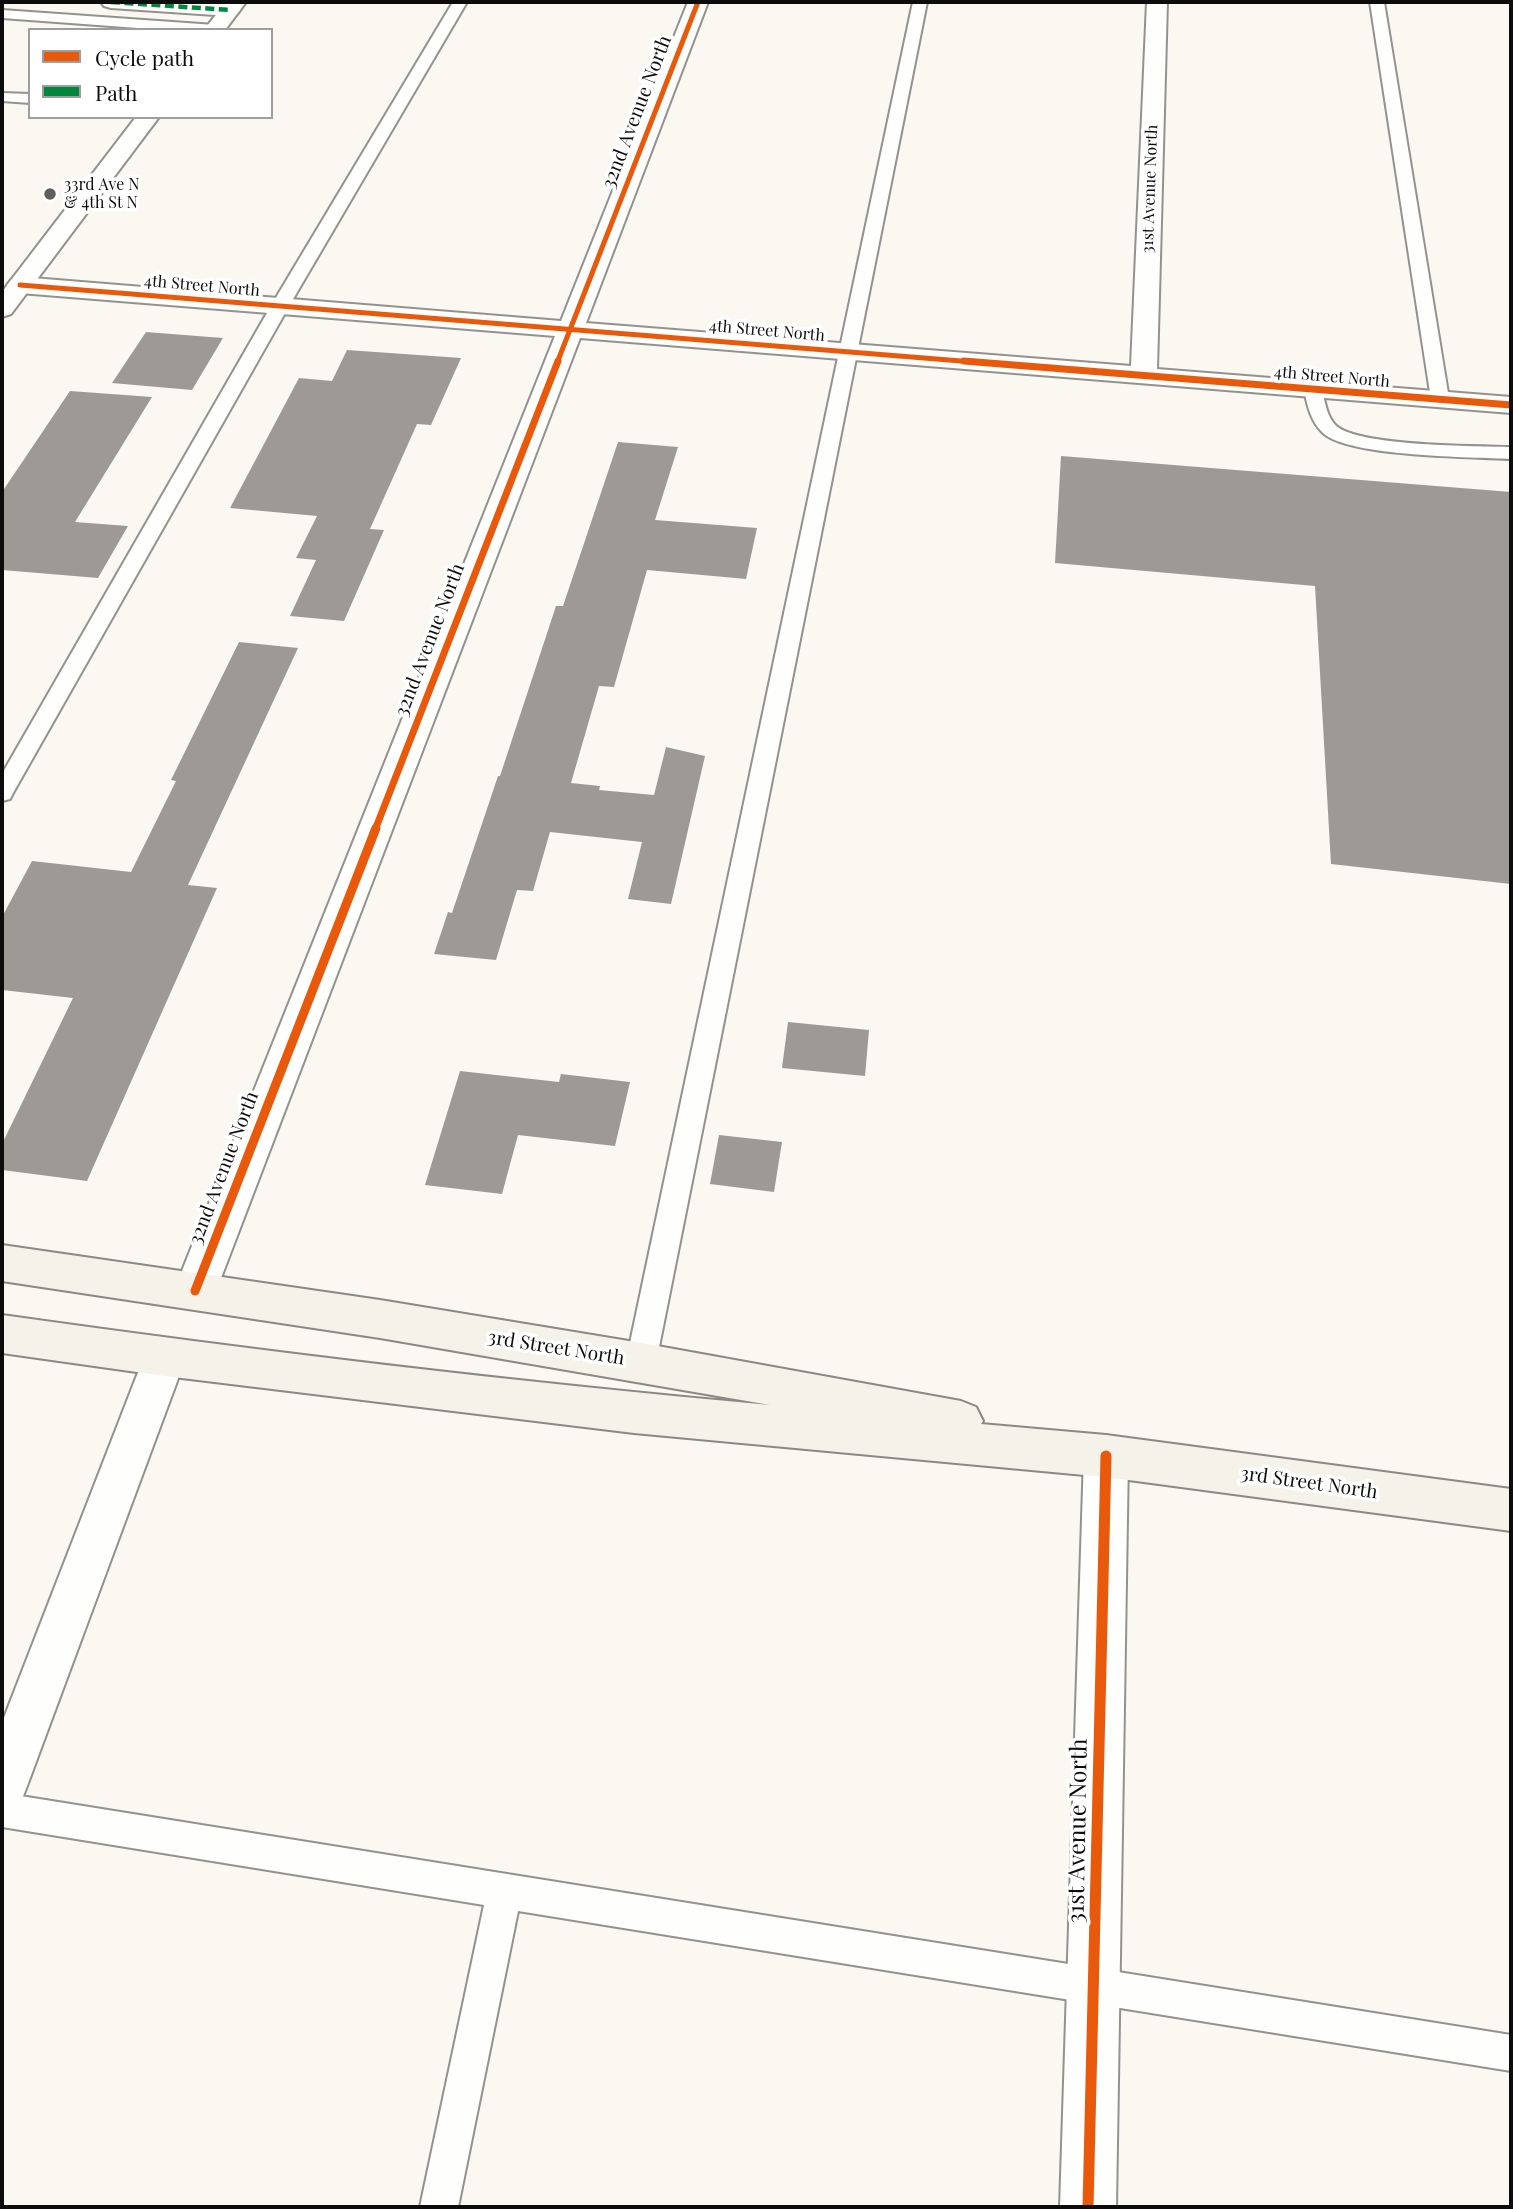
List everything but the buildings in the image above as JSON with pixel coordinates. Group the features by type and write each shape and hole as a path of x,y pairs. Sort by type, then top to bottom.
{"main road":[{"name":"3rd Street North","path":"2,1263 640,1362 889,1406 999,1429 1106,1456"},
{"name":"3rd Street North","path":"2,1334 165,1357 634,1413 1106,1456 1511,1510"}],"street":[{"path":"111,2 233,6"},
{"name":"32nd Avenue North","path":"195,1291 698,2"},
{"name":"31st Avenue North","path":"1144,375 1157,2"},
{"path":"215,28 233,6"},
{"path":"10,294 146,119"},
{"name":"4th Street North","path":"10,294 280,306 1511,405"},
{"path":"2,1786 165,1357"},
{"name":"31st Avenue North","path":"1088,2207 1106,1456"}],"lane":[{"path":"2,793 280,306 460,2"},
{"path":"640,1362 920,2"},
{"path":"1377,2 1440,399"},
{"path":"11,18 196,28"},
{"path":"2,97 28,99"},
{"path":"1313,389 1319,417 1335,433 1365,443 1511,453"},
{"path":"2,1810 1511,2053"},
{"path":"439,2207 504,1891"}],"marked path":[{"path":"111,2 230,10"}],"cycle path":[{"path":"195,1291 698,2"},
{"path":"20,285 1511,405"},
{"path":"1088,2207 1106,1456"}],"place":[{"name":"33rd Ave N & 4th St N","path":"50,194"}]}
